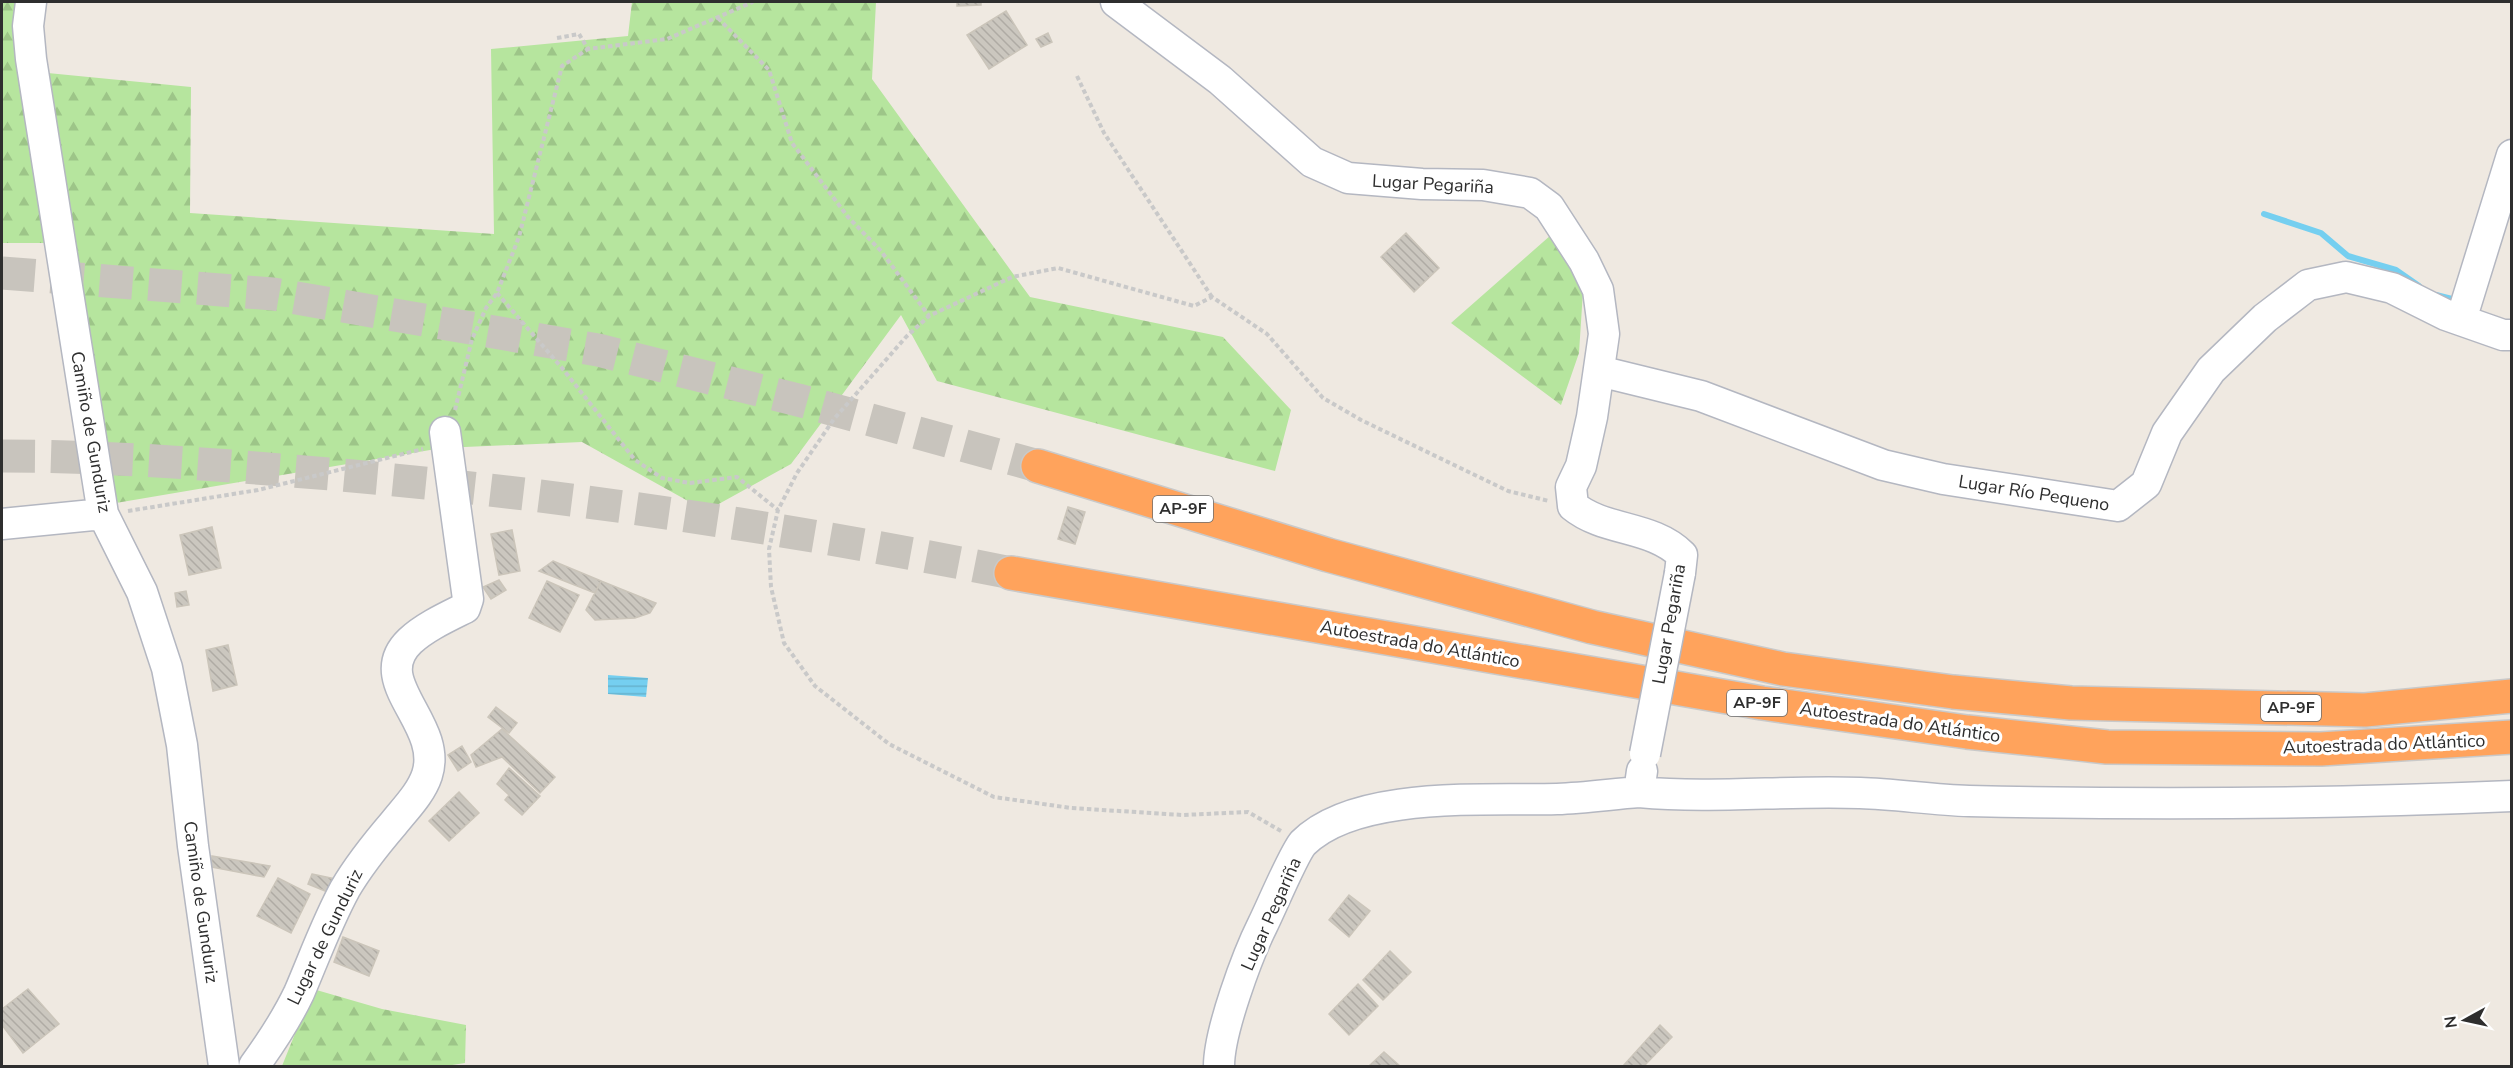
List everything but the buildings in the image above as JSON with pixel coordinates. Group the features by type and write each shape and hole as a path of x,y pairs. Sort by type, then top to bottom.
{"highway":[{"name":"Autoestrada do Atlántico","path":"1038,466 1328,555 1592,627 1783,669 1953,692 2071,703 2365,710 2511,696"},
{"name":"Autoestrada do Atlántico","path":"1011,573 1762,703 1967,732 2107,747 2321,749 2511,737"}],"street":[{"name":"Camiño de Gunduriz","path":"31,2 28,26 31,59 103,514 141,592 167,668 182,745 193,846 224,1066"},
{"name":"Lugar Pegariña","path":"1116,2 1220,80 1312,162 1348,178 1422,184 1483,185 1530,193 1549,207 1584,261 1598,290 1604,333 1581,466 1571,487 1573,506 1585,516 1657,538 1672,546 1682,555 1639,792 1560,799 1451,799 1370,811 1335,822 1302,844 1256,939 1232,1006 1219,1066"},
{"path":"2461,320 2511,155"},
{"name":"Lugar Río Pequeno","path":"1599,371 1701,396 1883,465 1943,479 2118,506 2146,484 2167,433 2211,370 2265,318 2308,285 2346,277 2392,288 2461,320 2503,335 2511,335"},
{"name":"Lugar de Gunduriz","path":"254,1066 297,995 345,890 365,858 414,798 426,778 431,760 430,745 397,681 397,667 402,653 410,642 465,608 468,599 446,432"},
{"path":"2,524 103,514"},
{"path":"1639,792 1740,795 1860,793 1967,801 2148,802 2511,796"}],"path":[{"path":"103,514 258,490 421,450 446,432 458,404 472,339 486,308 497,293 519,237 562,66 588,49 667,39 753,2"},
{"path":"718,18 769,70 792,143 848,217 881,250 929,316"},
{"path":"557,38 579,34 588,49"},
{"path":"1077,76 1104,133 1212,297 1267,334 1323,398 1361,420 1508,491 1573,506"},
{"path":"1212,297 1194,306 1058,268 1012,277 929,316 906,337 834,419 797,473 778,510 769,549 771,587 784,643 815,686 889,744 994,797 1071,808 1183,815 1248,812 1302,844"},
{"path":"497,293 635,460 662,477 690,483 737,477 778,510"}],"green space":[{"path":"2,2 23,2 17,70 191,87 190,213 494,234 491,49 628,36 632,2 876,2 872,79 1030,297 1223,337 1291,410 1275,471 937,381 901,315 791,464 706,511 582,442 442,448 110,504 64,243 2,243"},
{"path":"1551,235 1583,291 1579,353 1561,405 1451,323"},
{"path":"313,989 382,1009 466,1025 465,1063 446,1066 282,1066"}],"water":[{"path":"608,675 648,678 646,697 608,694"}],"waterway":[{"path":"2264,214 2321,233 2348,256 2396,270 2419,286"},
{"path":"2436,295 2452,299"}],"tunnel":[{"path":"2,273 273,294 598,350 798,400 1038,466"},
{"path":"2,456 75,457 184,463 474,488 654,511 833,539 1011,573"}]}
